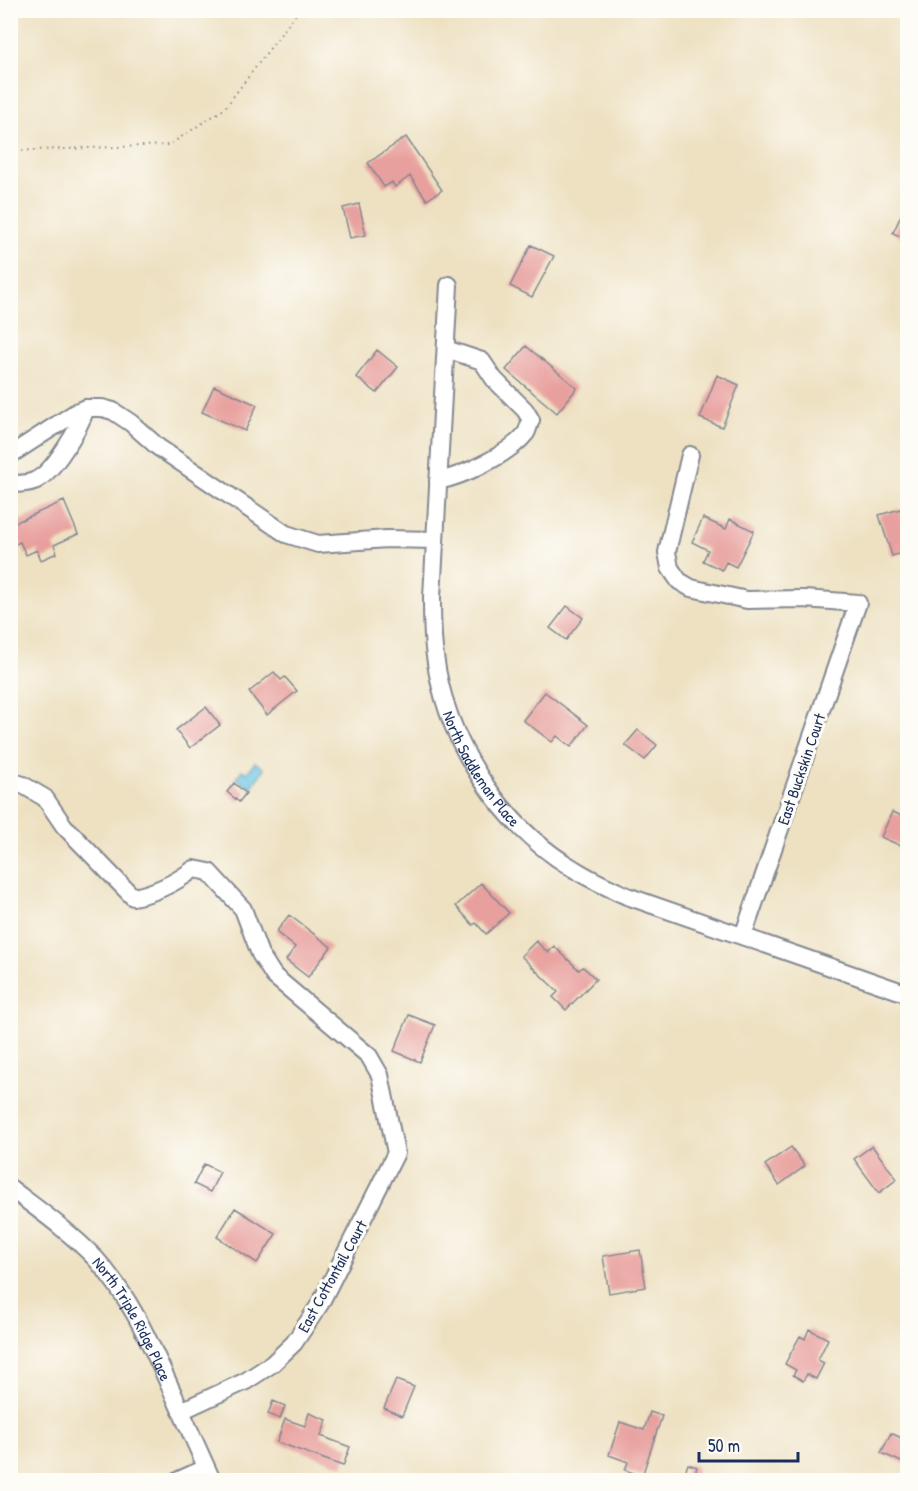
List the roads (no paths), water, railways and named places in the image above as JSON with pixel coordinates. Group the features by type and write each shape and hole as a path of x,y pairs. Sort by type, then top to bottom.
{"street":[{"name":"North Saddleman Place","path":"449,285 432,627 435,658 450,717 462,745 485,785 503,809 548,851 599,884 627,896 908,994"},
{"path":"438,481 454,478 501,454 527,432 531,420 494,379 482,361 446,349"},
{"path":"10,484 36,480 46,472 77,428 86,408"},
{"path":"10,455 78,411 86,408 102,408 122,417 158,447 286,534 318,544 387,539 435,540"},
{"name":"East Buckskin Court","path":"690,455 667,552 670,567 679,581 691,588 747,600 804,599 858,603 743,936"},
{"name":"East Cottontail Court","path":"10,781 45,798 64,826 133,897 149,894 175,883 194,869 208,872 243,909 260,954 274,976 369,1056 380,1075 396,1153 320,1304 294,1343 272,1364 246,1381 181,1411"},
{"name":"North Triple Ridge Place","path":"10,1188 72,1237 114,1281 146,1334 209,1474"},
{"path":"178,1480 209,1474"}],"water":[{"path":"255,762 264,769 251,788 236,778 242,770 247,773"}]}
